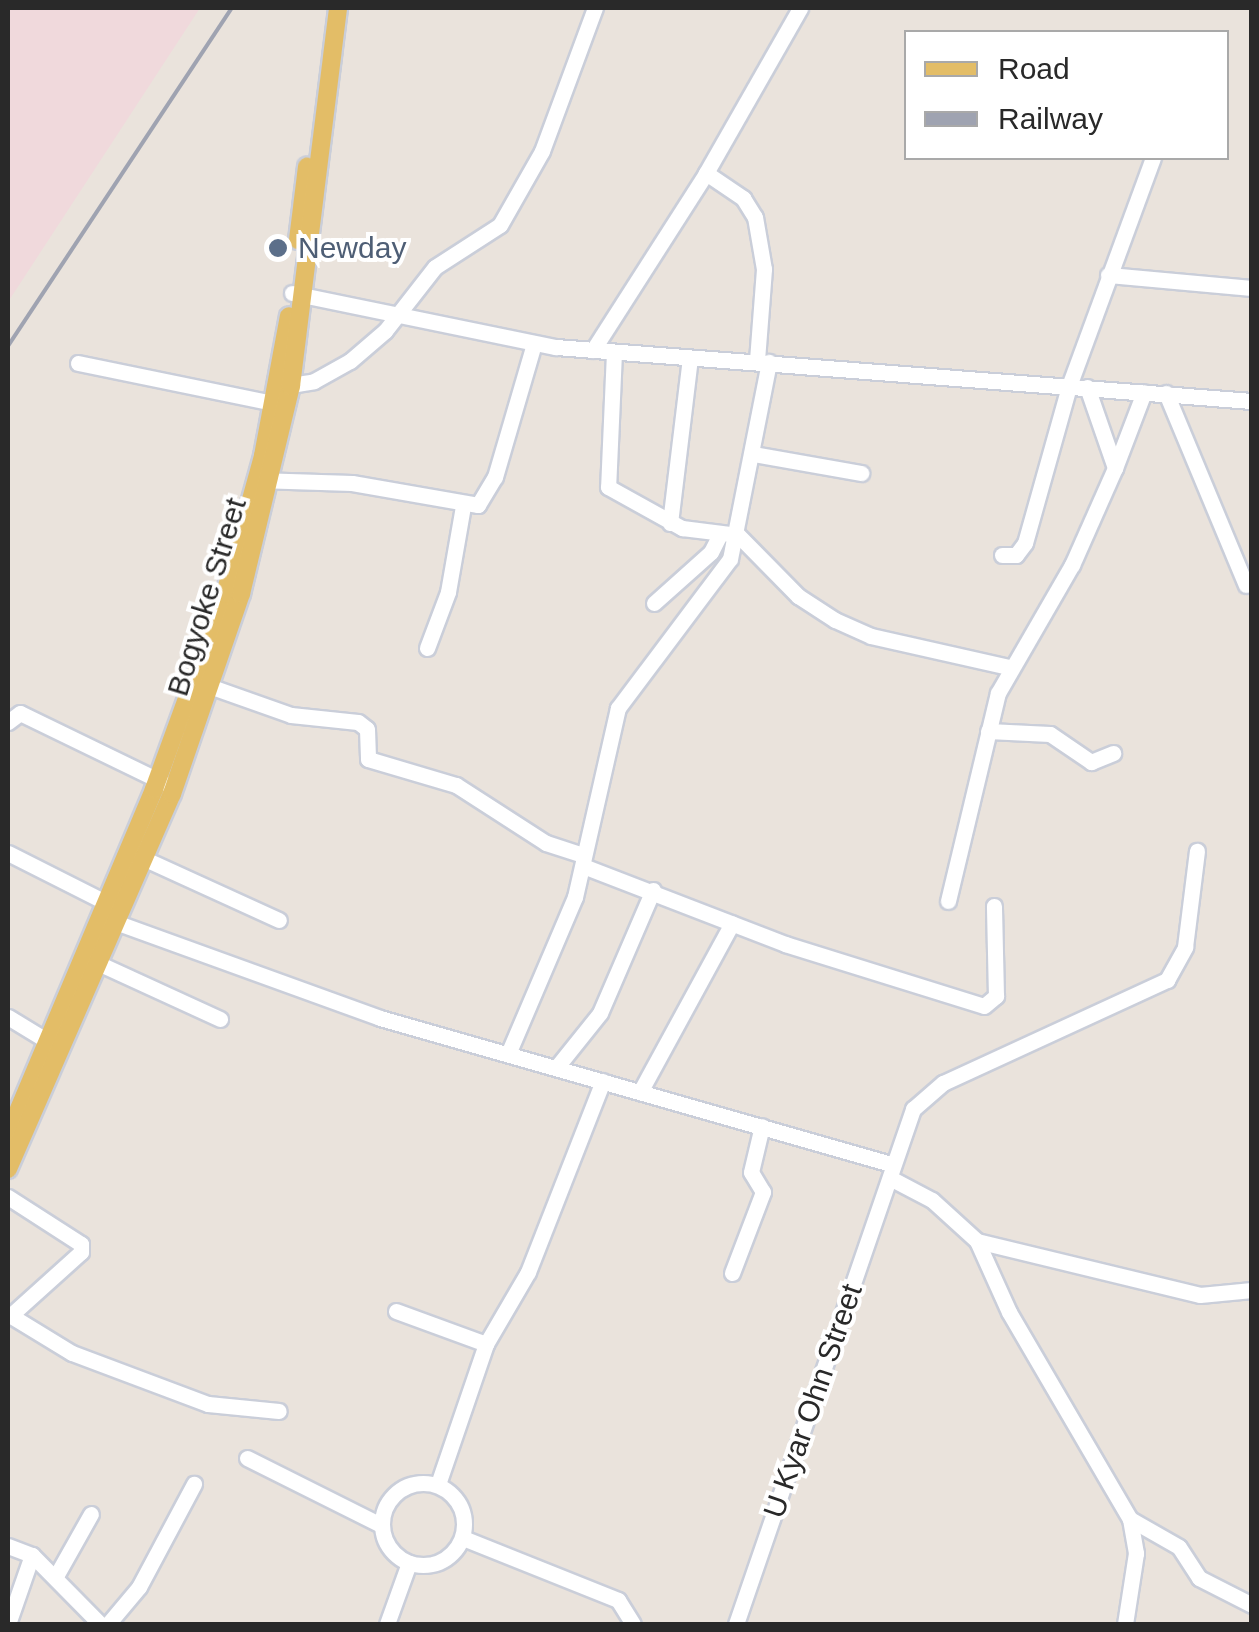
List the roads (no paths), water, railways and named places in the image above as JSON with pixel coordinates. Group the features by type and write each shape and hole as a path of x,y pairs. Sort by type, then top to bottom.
{"main road":[{"name":"Bogyoke Street","path":"328,8 328,50"},
{"name":"Bogyoke Street","path":"8,1136 107,904 210,686 283,395 328,50 338,8"},
{"name":"Bogyoke Street","path":"8,1168 145,859 225,594 264,480"}],"street":[{"path":"78,363 283,395 350,362 400,314 436,267 482,242 508,215 554,122 594,8"},
{"path":"594,350 706,173 800,8"},
{"path":"1002,555 1016,556 1025,543 1069,386 1152,160"},
{"path":"508,1054 553,958 584,861 622,697 718,580 738,535 753,454 763,362 764,269 755,218 743,198 706,173"},
{"path":"1108,275 1252,288"},
{"path":"298,293 534,344 1252,402"},
{"path":"264,480 352,483 463,506 481,502 492,485 534,344"},
{"path":"614,352 608,487 670,522 718,536 738,535 798,596 835,620 871,636 1009,667"},
{"path":"670,522 690,358"},
{"path":"1087,387 1115,468"},
{"path":"948,901 988,730 1009,667 1072,564 1144,392"},
{"path":"1166,393 1246,586"},
{"path":"1224,399 1252,414"},
{"path":"753,454 861,473"},
{"path":"427,648 448,592 463,506"},
{"path":"654,603 711,552 718,536"},
{"path":"210,686 292,715 358,722 367,729 368,760 456,785 546,843 584,861 732,923 984,1006 996,996 994,906"},
{"path":"9,714 166,784"},
{"path":"988,730 1050,734 1091,762 1113,754"},
{"name":"U Kyar Ohn Street","path":"736,1624 890,1171 925,1092 1167,980 1186,946 1197,850"},
{"path":"8,853 107,904"},
{"path":"145,859 280,920"},
{"path":"556,1068 607,1001 653,890"},
{"path":"118,923 380,1018 762,1126 890,1171 932,1200 977,1241 1009,1312 1130,1519 1136,1553 1125,1624"},
{"path":"640,1092 732,923"},
{"path":"100,964 220,1019"},
{"path":"8,1017 49,1042"},
{"path":"438,1484 486,1344 528,1272 602,1081"},
{"path":"732,1273 763,1192 751,1172 762,1126"},
{"path":"8,1197 81,1244 74,1258 9,1315 72,1353 208,1404 280,1411"},
{"path":"977,1241 1200,1295 1252,1290"},
{"path":"396,1311 486,1344"},
{"path":"247,1458 382,1526 395,1554 409,1563 441,1562 462,1538 461,1506 438,1484 422,1482 392,1495 382,1526"},
{"path":"8,1546 32,1555 104,1624 139,1587 194,1484"},
{"path":"56,1576 91,1514"},
{"path":"1130,1519 1179,1547 1200,1578 1252,1605"},
{"path":"462,1538 618,1600 633,1624"},
{"path":"8,1624 32,1555"},
{"path":"386,1624 409,1563"}],"railway":[{"path":"8,346 232,8"}],"place":[{"name":"Newday","path":"278,248"}]}
